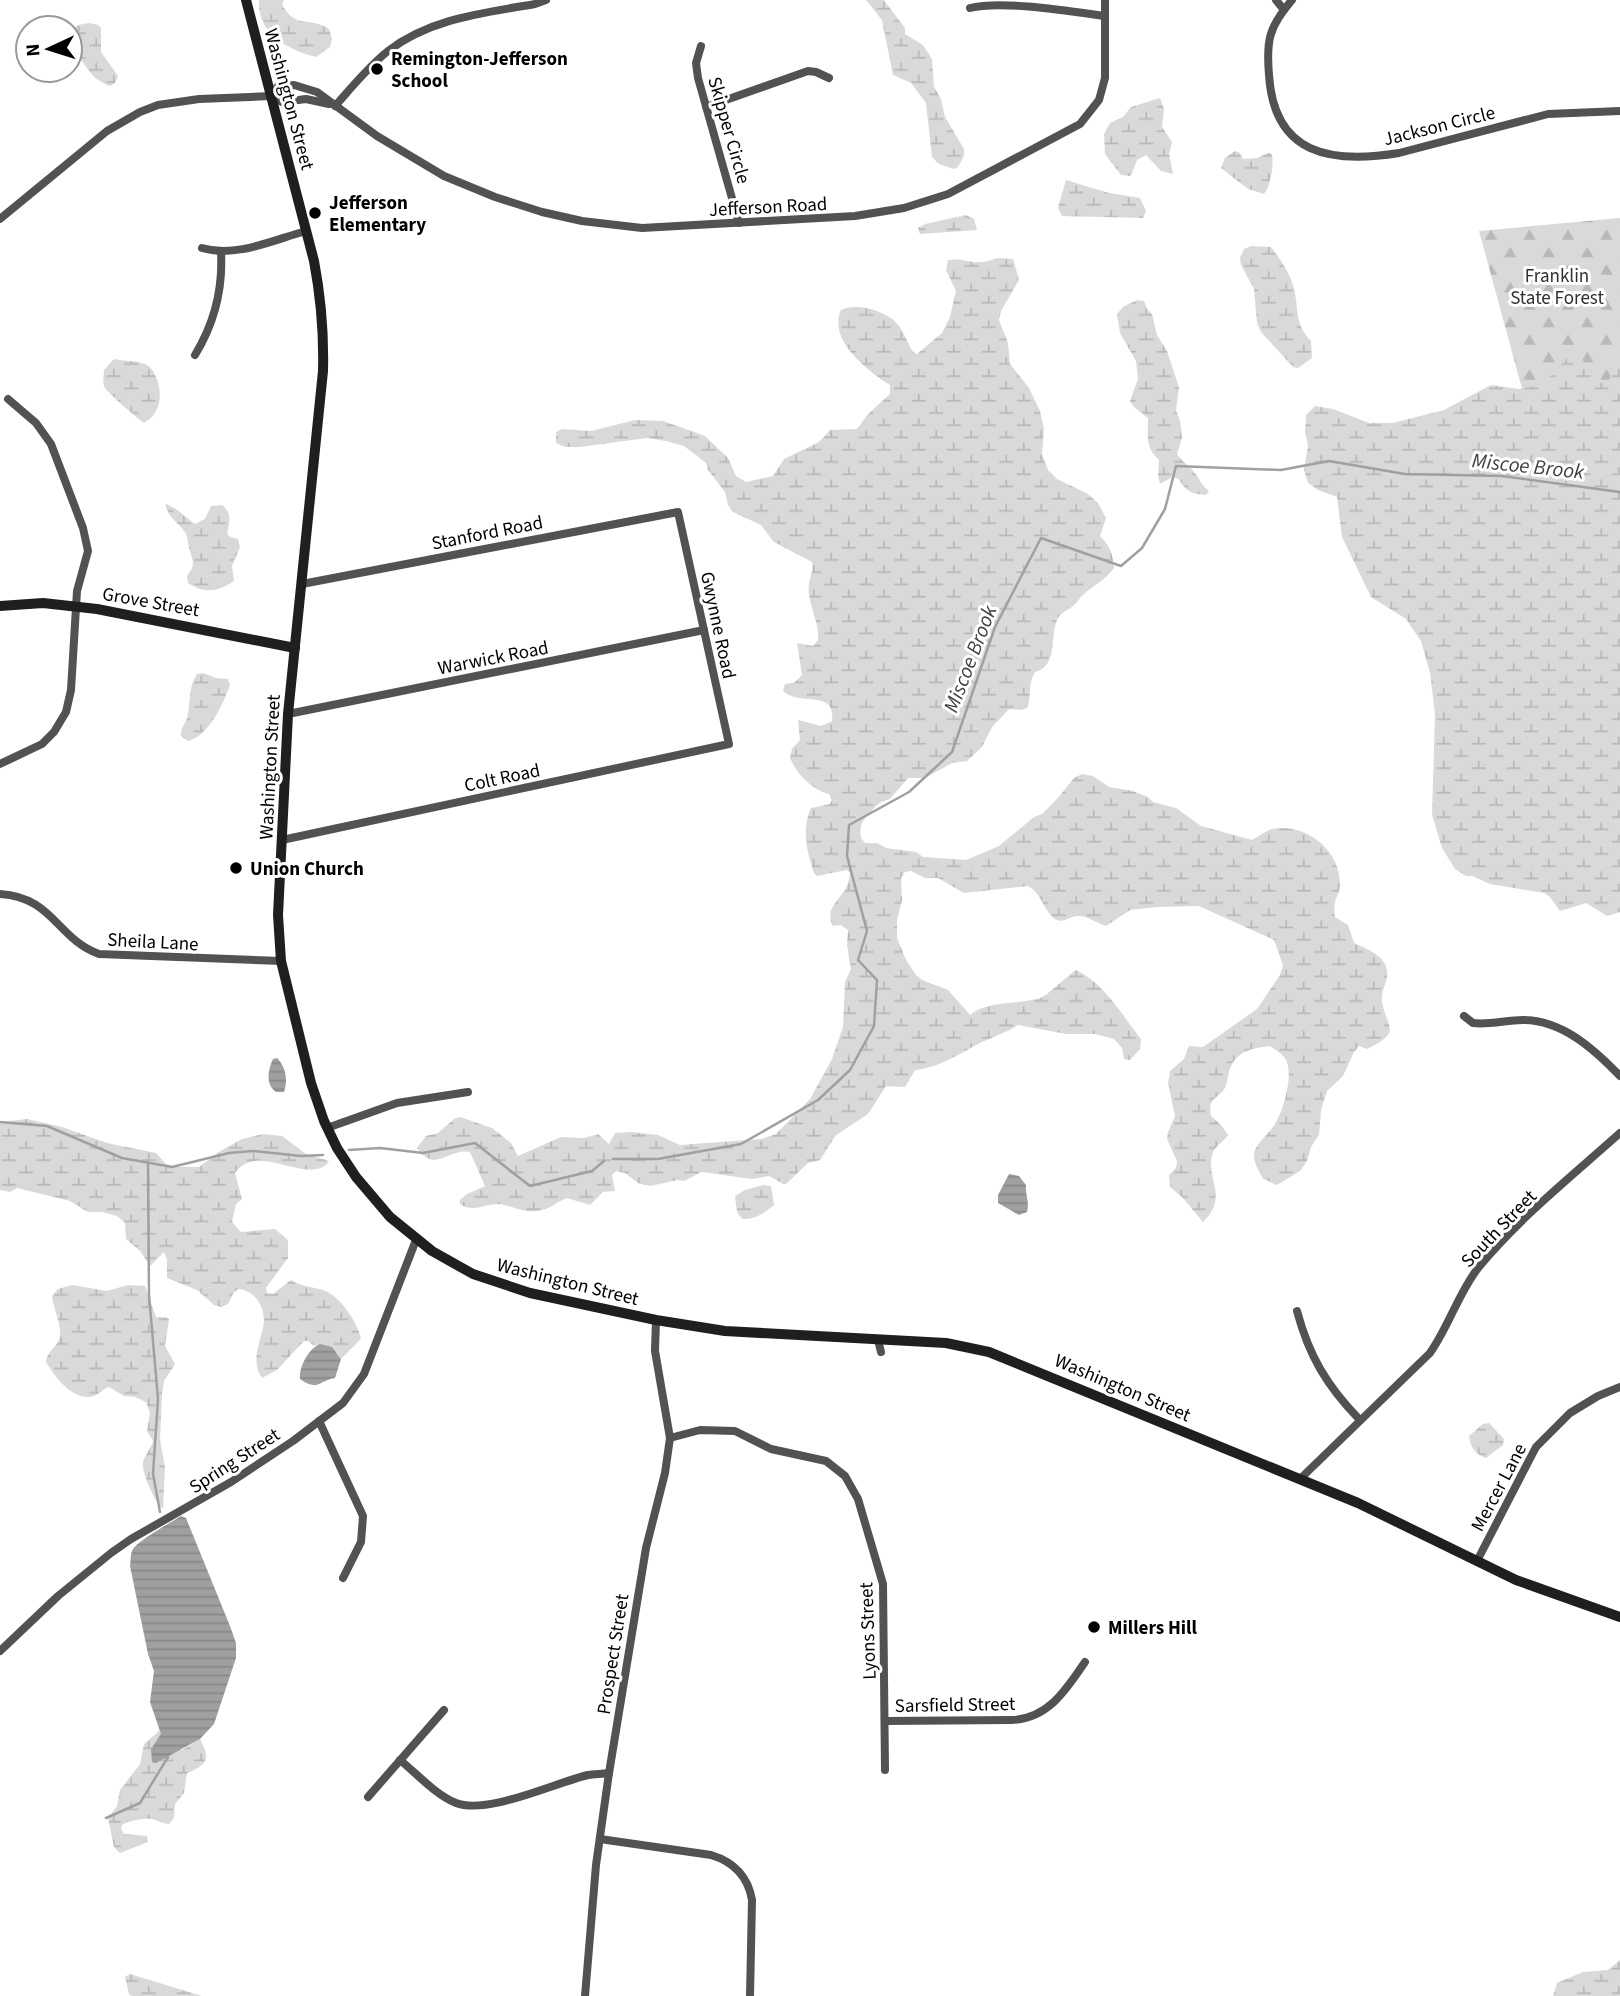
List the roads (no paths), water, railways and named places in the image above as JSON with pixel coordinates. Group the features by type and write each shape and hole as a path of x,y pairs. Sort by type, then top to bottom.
{"main road":[{"name":"Washington Street","path":"246,0 319,289 323,355 288,714 278,915 281,961 311,1083 327,1128 356,1177 390,1217 416,1240 450,1262 495,1282 530,1293 656,1320 746,1334 958,1344 989,1352 1358,1503 1478,1559 1516,1580 1620,1617"},
{"name":"Grove Street","path":"0,606 43,603 76,606 218,631 295,648"}],"street":[{"path":"335,106 376,61 414,35 456,18 546,0"},
{"name":"Jefferson Road","path":"335,106 306,99 282,102 272,96 278,86 293,85 317,92 396,149 444,176 495,197 542,212 615,227 669,227 855,216 912,206 962,187 1063,135 1087,117 1103,89 1106,67 1105,0"},
{"path":"1276,0 1284,10"},
{"name":"Jackson Circle","path":"1292,0 1271,30 1267,49 1270,96 1280,121 1294,138 1315,150 1332,155 1375,157 1548,114 1620,111"},
{"path":"970,8 999,1 1105,16"},
{"name":"Skipper Circle","path":"701,46 696,63 739,223"},
{"path":"706,107 808,71 830,78"},
{"path":"0,219 107,131 140,112 158,105 199,99 272,96"},
{"path":"202,247 220,252 234,251 306,231"},
{"path":"195,355 217,299 222,276 220,252"},
{"path":"0,764 42,744 54,732 63,717 71,690 77,591 88,551 83,528 51,444 36,423 8,398"},
{"name":"Stanford Road","path":"302,584 678,512"},
{"name":"Gwynne Road","path":"678,512 729,744"},
{"name":"Warwick Road","path":"288,714 704,630"},
{"name":"Colt Road","path":"282,841 729,744"},
{"name":"Sheila Lane","path":"0,894 33,902 76,941 99,954 281,961"},
{"path":"1464,1016 1473,1023 1524,1020 1557,1028 1586,1045 1620,1076"},
{"path":"327,1128 397,1103 468,1092"},
{"name":"South Street","path":"1300,1479 1430,1353 1444,1334 1463,1290 1479,1268 1528,1216 1620,1133"},
{"name":"Spring Street","path":"0,1651 58,1596 111,1553 231,1482 343,1403 363,1374 416,1240"},
{"path":"1297,1311 1313,1358 1325,1380 1359,1419"},
{"name":"Prospect Street","path":"585,1996 609,1773 643,1562 665,1473 670,1438 656,1352 656,1320"},
{"path":"878,1340 881,1352"},
{"name":"Mercer Lane","path":"1478,1559 1528,1462 1548,1433 1570,1413 1598,1396 1620,1387"},
{"path":"319,1421 363,1516 361,1542 343,1578"},
{"name":"Lyons Street","path":"670,1438 700,1430 735,1431 771,1449 827,1461 845,1476 858,1499 883,1584 885,1770"},
{"name":"Sarsfield Street","path":"885,1721 1029,1718 1055,1702 1085,1662"},
{"path":"368,1797 444,1710"},
{"path":"400,1760 444,1796 456,1803 471,1806 493,1803 589,1775 609,1773"},
{"path":"600,1839 711,1856 723,1859 740,1871 750,1889 752,1900 750,1996"}],"waterway":[{"name":"Miscoe Brook","path":"613,1159 658,1159 741,1144 818,1100 850,1070 874,1026 877,980 858,960 867,931 847,856 849,825 909,792 952,752 995,627 1041,538 1121,566 1142,548 1165,509 1176,466 1281,470 1329,461 1405,474 1502,476 1620,492"},
{"name":"Miscoe Brook","path":"0,1122 47,1126 122,1158 172,1167 229,1153 253,1151 301,1156 323,1155"},
{"name":"Miscoe Brook","path":"349,1150 380,1148 423,1153 475,1143 530,1186 592,1171 604,1161"},
{"path":"148,1162 149,1295 158,1399 153,1474 160,1512"},
{"path":"106,1818 140,1803 168,1757"}],"place":[{"name":"Remington-Jefferson School","path":"377,69"},
{"name":"Jefferson Elementary","path":"315,213"},
{"name":"Union Church","path":"236,868"},
{"name":"Millers Hill","path":"1094,1627"}],"park label":[{"name":"Franklin State Forest","path":"1557,286"}]}
